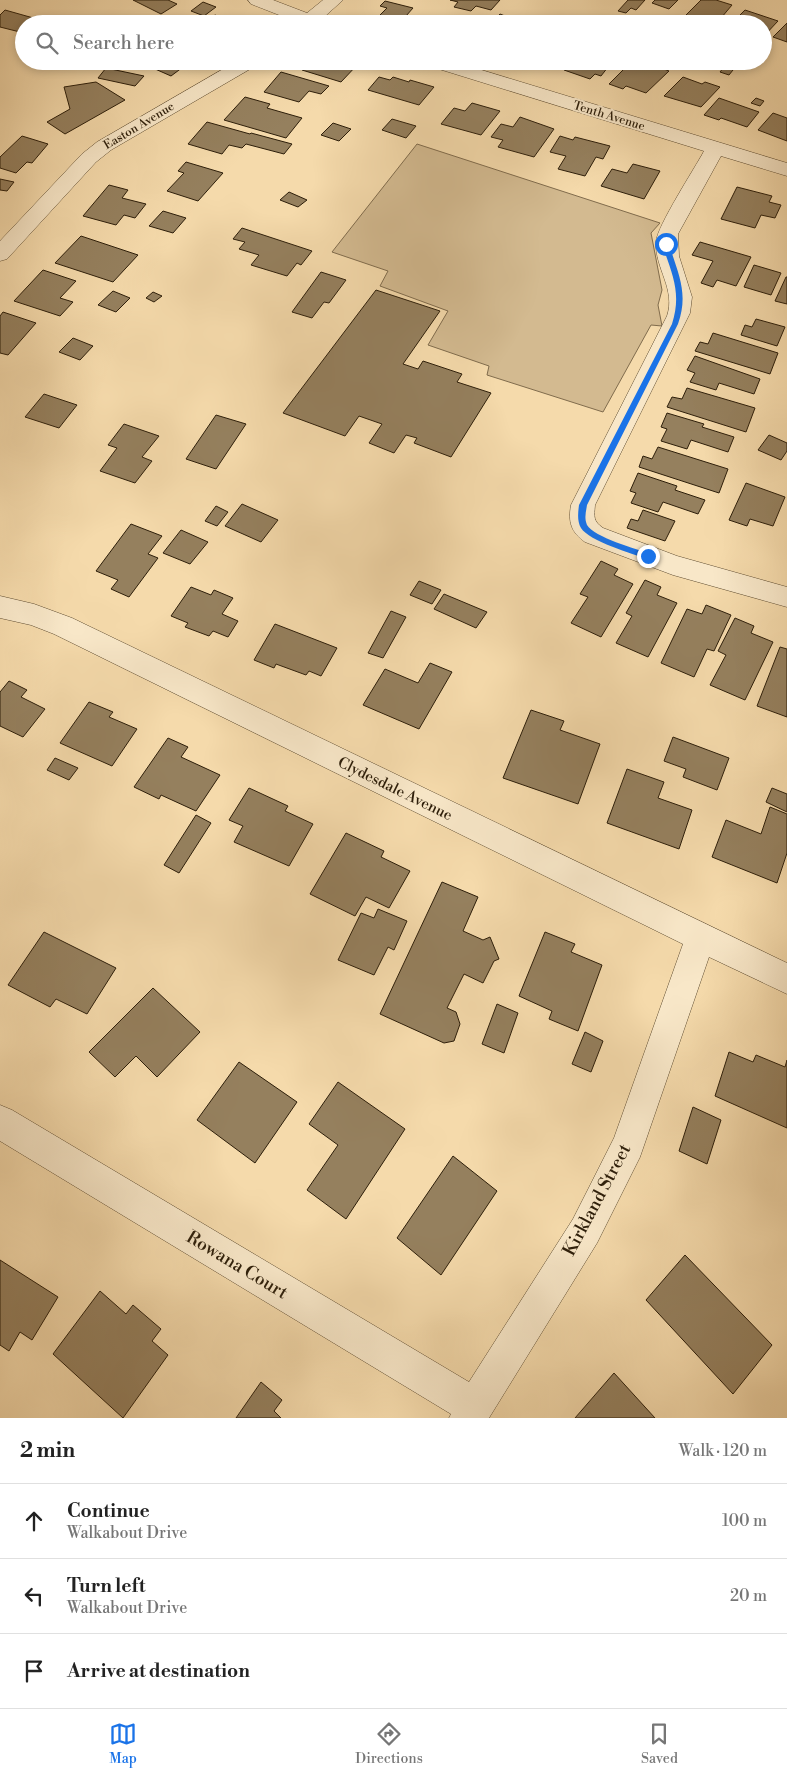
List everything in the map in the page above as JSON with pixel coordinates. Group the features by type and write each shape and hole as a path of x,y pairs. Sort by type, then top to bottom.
{"street":[{"path":"257,0 292,15"},
{"path":"318,15 334,0"},
{"name":"Easton Avenue","path":"0,254 89,158 104,146 235,70"},
{"name":"Tenth Avenue","path":"461,70 787,170"},
{"path":"716,148 673,226 666,244 681,294 680,308 675,324 583,505 581,518 584,528 594,535 648,556 787,597"},
{"name":"Clydesdale Avenue","path":"0,607 34,615 63,626 787,979"},
{"name":"Kirkland Street","path":"471,1412 585,1231 628,1145 700,937"},
{"name":"Rowana Court","path":"0,1122 471,1412"}],"shaded area":[{"path":"417,144 660,223 651,233 662,290 658,305 662,326 651,325 603,412 487,375 489,366 428,345 448,311 380,286 388,271 332,252"}],"building":[{"path":"133,0 168,0 177,4 161,14"},
{"path":"450,0 500,0 491,10 476,6 471,11 454,7 458,2"},
{"path":"628,0 645,0 636,10 631,8 626,13 618,11"},
{"path":"655,0 678,0 669,9 652,3"},
{"path":"701,0 716,0 732,5 724,15 686,15"},
{"path":"385,1 413,8 407,15 380,15 387,8 380,6"},
{"path":"203,2 216,7 205,15 191,11"},
{"path":"5,10 23,15 15,15 15,31 0,27 0,15"},
{"path":"745,10 760,15 740,15"},
{"path":"772,19 778,21 772,27"},
{"path":"787,23 787,42 773,37"},
{"path":"104,70 116,70 144,76 135,86 98,78"},
{"path":"157,70 179,70 171,76"},
{"path":"302,70 352,70 341,82"},
{"path":"564,70 606,70 601,76 595,74 590,79"},
{"path":"623,70 669,71 646,93 626,86 623,89 609,84"},
{"path":"722,70 733,70 729,75 720,72"},
{"path":"281,72 329,86 321,94 309,91 299,102 264,92"},
{"path":"379,77 390,80 393,77 409,82 410,80 434,87 419,105 368,90"},
{"path":"683,77 702,84 705,82 720,87 701,107 664,96"},
{"path":"96,82 125,100 65,134 47,122 70,109 64,87"},
{"path":"245,97 270,104 267,108 302,118 286,138 224,120"},
{"path":"719,98 759,112 747,127 721,118 719,120 704,115"},
{"path":"756,98 764,101 760,106 751,103"},
{"path":"472,103 500,111 481,135 441,124 454,108 465,111"},
{"path":"773,113 787,118 787,141 758,130"},
{"path":"520,117 554,129 534,157 498,147 503,140 491,137 501,124 513,127"},
{"path":"392,119 416,126 406,138 382,130"},
{"path":"207,122 292,144 284,154 246,144 242,148 229,145 222,154 188,144"},
{"path":"333,123 351,129 339,141 321,135"},
{"path":"22,136 48,144 32,163 27,162 16,173 0,168 0,157"},
{"path":"560,136 573,140 575,137 610,146 603,159 596,157 585,176 558,169 566,156 550,152"},
{"path":"186,162 223,173 198,201 167,191 184,173 178,171"},
{"path":"633,164 660,171 644,199 601,186 612,169 627,173"},
{"path":"0,179 14,182 7,191 0,190"},
{"path":"109,185 128,190 122,198 146,204 135,218 124,215 116,225 83,216"},
{"path":"737,187 772,196 769,202 781,205 775,218 761,215 755,228 721,219"},
{"path":"289,192 307,200 298,207 280,200"},
{"path":"163,211 186,218 173,233 149,226"},
{"path":"242,228 312,251 301,265 297,263 287,276 251,265 259,255 239,249 245,242 233,239"},
{"path":"81,236 138,255 113,282 55,263"},
{"path":"700,242 751,257 736,286 717,280 713,287 701,283 713,261 692,255"},
{"path":"754,265 781,273 771,295 744,287"},
{"path":"43,270 76,281 60,298 73,302 60,316 14,301"},
{"path":"321,272 346,280 329,303 324,302 312,318 292,312"},
{"path":"787,277 787,304 775,301"},
{"path":"376,290 440,311 403,364 418,369 423,361 462,374 457,382 491,393 451,457 414,443 417,438 406,435 394,453 369,443 382,424 359,416 345,436 283,413"},
{"path":"113,291 130,298 116,312 98,305"},
{"path":"153,292 162,296 154,302 146,298"},
{"path":"3,312 36,323 8,355 0,353 0,316"},
{"path":"756,319 785,327 777,346 741,335 745,325 752,327"},
{"path":"713,333 778,353 770,374 695,351 700,342 708,344"},
{"path":"73,338 93,346 80,360 59,352"},
{"path":"695,356 760,379 754,394 719,383 716,390 690,382 695,373 687,370"},
{"path":"687,388 755,408 746,432 667,407 672,397 682,399"},
{"path":"44,394 77,405 59,428 25,417"},
{"path":"667,413 704,424 702,427 734,437 728,452 691,440 687,449 661,441 667,429 661,427"},
{"path":"216,415 246,424 216,469 186,459"},
{"path":"124,424 159,436 142,457 152,461 135,483 100,471 117,448 108,445"},
{"path":"769,435 787,443 787,451 781,460 758,450"},
{"path":"658,447 728,469 719,493 639,467 643,456 652,459"},
{"path":"638,473 677,486 675,490 705,500 698,514 663,502 658,512 631,503 636,493 630,491"},
{"path":"746,483 785,497 773,526 750,519 747,526 729,520"},
{"path":"242,504 278,520 261,542 225,526"},
{"path":"216,506 228,512 217,526 205,521"},
{"path":"643,510 675,521 665,541 627,528 631,519 638,521"},
{"path":"131,524 162,536 148,554 158,558 129,597 111,589 118,580 96,571"},
{"path":"181,530 208,542 190,564 163,553"},
{"path":"601,561 618,569 614,575 633,584 601,637 571,623 588,597 580,594"},
{"path":"645,580 661,587 657,595 677,603 648,657 616,643 632,616 626,613"},
{"path":"419,581 441,590 432,604 410,595"},
{"path":"191,587 211,595 214,590 233,598 222,614 238,621 228,637 213,631 209,636 185,627 188,623 171,616"},
{"path":"444,594 487,612 476,628 434,609"},
{"path":"706,605 731,615 714,651 707,649 694,677 661,663 687,609 702,614"},
{"path":"391,611 406,617 383,658 368,653"},
{"path":"735,618 754,626 751,633 773,642 745,700 710,685 726,655 718,651"},
{"path":"275,624 337,648 321,676 309,671 306,675 276,664 274,668 254,660"},
{"path":"780,647 787,649 787,717 757,706"},
{"path":"430,663 452,672 419,729 363,705 385,669 418,683"},
{"path":"9,681 27,690 21,697 45,709 23,737 0,726 0,692"},
{"path":"89,702 113,712 109,717 137,729 112,766 60,743"},
{"path":"531,710 564,721 560,730 600,744 578,804 503,778"},
{"path":"673,737 729,758 717,790 683,777 686,769 664,761"},
{"path":"168,738 188,747 181,757 220,775 196,811 161,795 159,799 134,787"},
{"path":"55,758 78,768 69,780 47,770"},
{"path":"627,769 664,782 658,798 692,810 679,849 607,823"},
{"path":"249,788 288,806 285,811 313,824 289,866 234,842 243,826 229,820"},
{"path":"772,788 787,794 787,812 766,802"},
{"path":"770,807 787,814 787,853 777,883 712,857 726,820 761,834"},
{"path":"196,815 211,823 179,873 164,865"},
{"path":"346,833 384,851 381,857 410,871 389,908 366,897 355,916 310,894"},
{"path":"442,882 478,897 463,931 483,940 490,937 499,959 494,961 483,983 464,974 447,1008 456,1012 460,1024 454,1041 444,1043 380,1014"},
{"path":"378,909 407,921 394,950 388,947 374,975 338,960 361,913 374,918"},
{"path":"44,932 116,968 87,1014 56,999 50,1007 8,985"},
{"path":"545,932 575,944 571,952 602,965 578,1031 549,1019 552,1011 519,996"},
{"path":"153,988 200,1032 157,1077 136,1056 115,1077 89,1052"},
{"path":"497,1004 518,1013 504,1053 482,1044"},
{"path":"585,1032 603,1041 591,1072 572,1064"},
{"path":"729,1052 753,1062 756,1055 785,1067 787,1060 787,1128 715,1096"},
{"path":"239,1062 297,1102 255,1163 197,1120"},
{"path":"338,1082 405,1129 346,1219 307,1190 338,1145 309,1124"},
{"path":"693,1107 721,1120 707,1164 679,1151"},
{"path":"453,1156 497,1191 441,1275 397,1238"},
{"path":"685,1255 772,1345 733,1394 646,1300"},
{"path":"0,1260 58,1297 32,1340 20,1332 9,1351 0,1345"},
{"path":"100,1291 126,1314 133,1305 161,1329 152,1341 168,1355 123,1418 53,1354"},
{"path":"614,1373 655,1418 575,1418"},
{"path":"261,1382 282,1400 274,1411 281,1418 236,1418"}],"route":[{"path":"648,556 594,535 584,528 581,518 583,505 675,324 680,308 681,294 668,256 666,244"}]}
